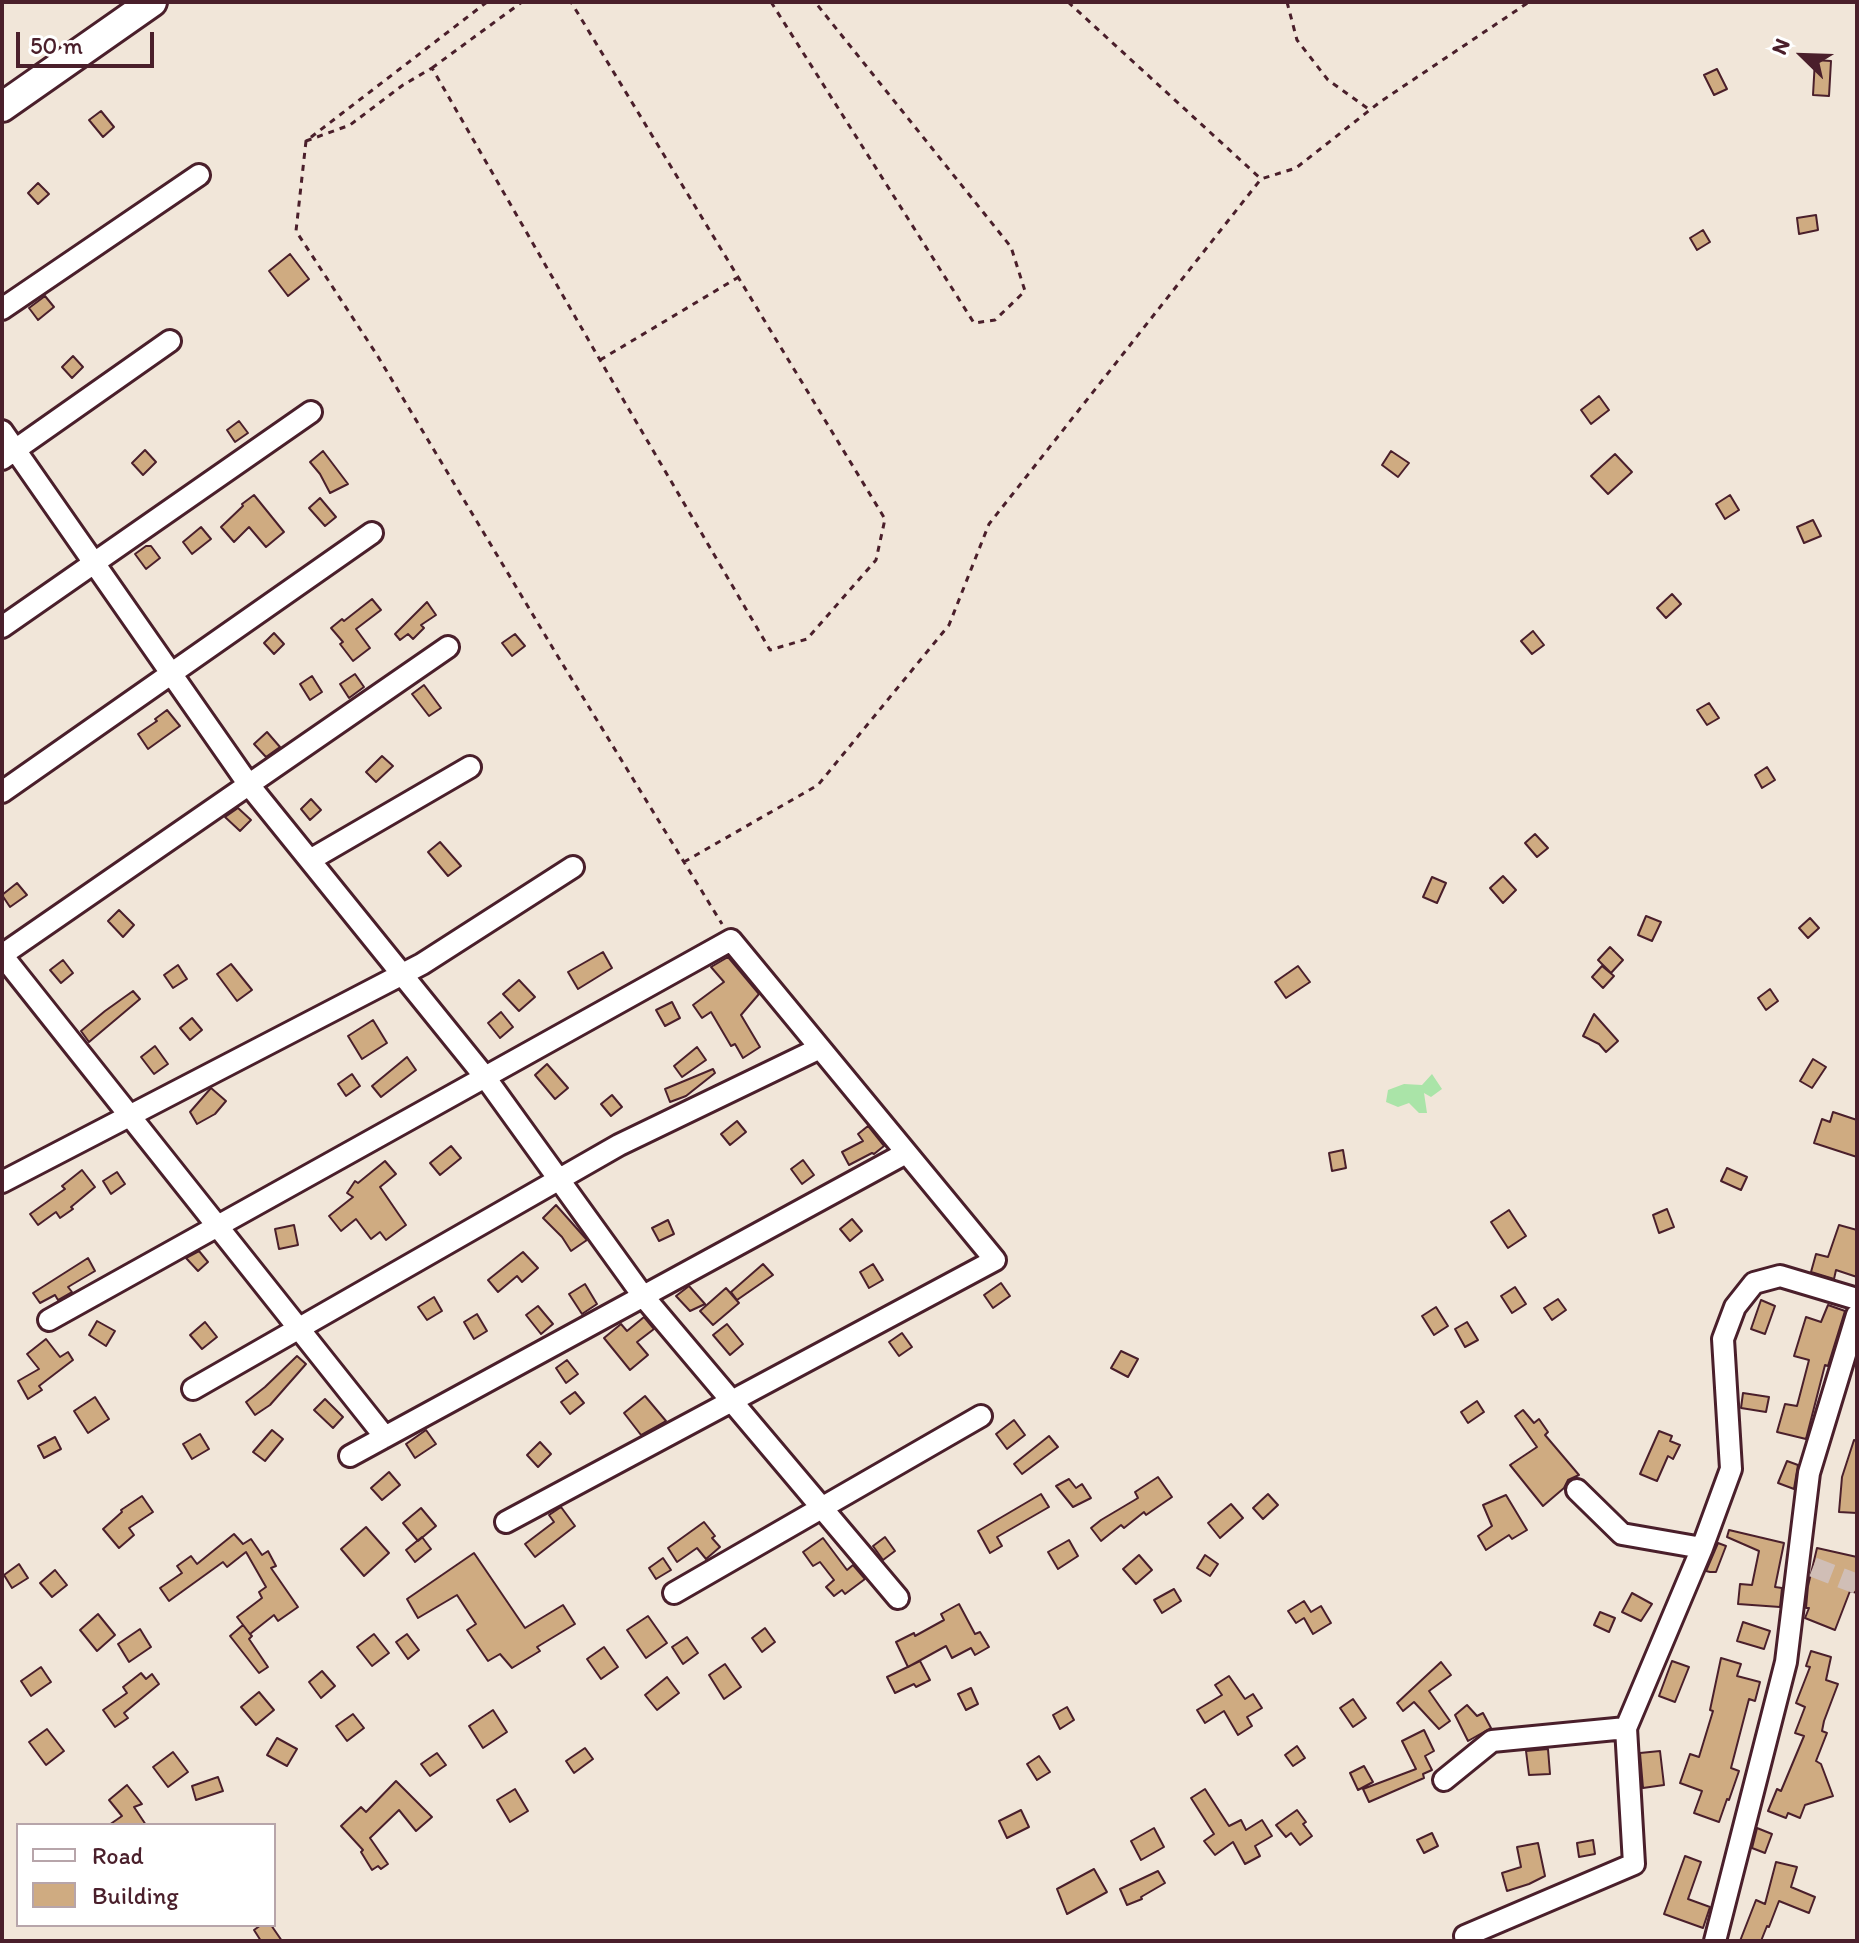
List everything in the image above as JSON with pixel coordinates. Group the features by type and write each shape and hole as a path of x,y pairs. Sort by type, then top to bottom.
{"main road":[{"path":"2,107 152,2"}],"street":[{"path":"2,309 199,175"},
{"path":"9,454 170,341"},
{"path":"2,627 311,412"},
{"path":"2,431 9,454 94,563 249,785 485,1077 643,1296 898,1598"},
{"path":"2,792 372,533"},
{"path":"385,1437 2,955 448,647"},
{"path":"310,860 470,767"},
{"path":"2,1182 422,964 573,867"},
{"path":"49,1320 731,940 995,1260 506,1522"},
{"path":"193,1389 619,1145 820,1048"},
{"path":"350,1456 906,1153"},
{"path":"1465,1936 1634,1864 1626,1728 1702,1548 1731,1469 1723,1339 1735,1307 1754,1283 1780,1276 1857,1299"},
{"path":"1715,1941 1786,1662 1806,1563 1809,1473 1857,1315"},
{"path":"674,1593 981,1416"},
{"path":"1577,1490 1622,1534 1702,1548"},
{"path":"1444,1780 1492,1741 1626,1728"}],"path":[{"path":"487,2 306,141 296,231 377,355 731,940"},
{"path":"306,141 350,125 522,2"},
{"path":"432,68 770,650 807,639 876,560 885,519 571,2"},
{"path":"771,2 974,323 995,320 1025,291 1011,247 815,2"},
{"path":"1068,2 1261,179"},
{"path":"1287,2 1297,40 1328,80 1370,110"},
{"path":"684,862 818,785 949,625 989,524 1261,179 1296,168 1370,110 1529,2"},
{"path":"600,360 738,277"}],"green space":[{"path":"1432,1074 1442,1089 1431,1097 1424,1093 1427,1113 1419,1113 1409,1103 1398,1107 1386,1102 1388,1090 1404,1084 1422,1085"}],"building":[{"path":"1815,60 1831,61 1829,96 1813,95"},
{"path":"1717,69 1727,89 1714,95 1704,75"},
{"path":"101,111 114,127 103,137 89,120"},
{"path":"38,183 49,194 38,204 28,193"},
{"path":"1816,215 1818,230 1799,234 1797,218"},
{"path":"1703,230 1710,242 1697,250 1690,238"},
{"path":"290,254 309,279 288,296 269,271"},
{"path":"45,296 54,307 38,320 29,308"},
{"path":"73,356 83,367 72,378 62,367"},
{"path":"1599,396 1609,410 1591,424 1581,410"},
{"path":"239,421 248,433 235,442 227,430"},
{"path":"145,450 156,462 143,475 132,463"},
{"path":"323,451 348,484 330,493 310,462"},
{"path":"1391,451 1409,463 1398,477 1382,465"},
{"path":"1615,454 1632,472 1608,494 1591,476"},
{"path":"254,495 284,532 266,547 249,527 234,542 221,527"},
{"path":"1730,495 1739,510 1725,519 1716,504"},
{"path":"320,498 336,517 325,526 309,508"},
{"path":"1813,520 1821,536 1804,543 1797,527"},
{"path":"201,527 211,539 192,554 183,542"},
{"path":"151,546 160,558 146,569 135,554"},
{"path":"1672,594 1681,604 1666,618 1657,608"},
{"path":"372,599 381,610 356,629 370,648 353,661 331,628"},
{"path":"427,602 436,615 421,625 424,628 413,639 408,634 400,640 395,634"},
{"path":"1533,631 1544,645 1532,654 1521,641"},
{"path":"274,633 284,644 274,654 264,643"},
{"path":"515,634 525,646 512,656 502,643"},
{"path":"355,674 364,687 349,698 340,684"},
{"path":"312,676 322,692 310,700 300,684"},
{"path":"424,685 441,708 429,716 412,694"},
{"path":"1709,703 1719,718 1707,725 1697,710"},
{"path":"167,710 180,726 148,749 138,734"},
{"path":"267,732 280,747 266,757 254,744"},
{"path":"382,756 393,766 376,782 366,772"},
{"path":"1767,767 1775,780 1762,788 1755,775"},
{"path":"311,799 321,810 310,820 301,809"},
{"path":"238,808 251,820 240,831 225,817"},
{"path":"1535,834 1548,848 1537,857 1525,843"},
{"path":"440,842 461,866 448,876 428,852"},
{"path":"1503,876 1516,890 1503,903 1490,888"},
{"path":"1432,877 1446,883 1437,903 1423,897"},
{"path":"17,883 27,895 10,907 2,895"},
{"path":"119,910 134,925 123,937 108,921"},
{"path":"1646,916 1661,922 1652,941 1638,935"},
{"path":"1810,918 1819,928 1808,938 1799,928"},
{"path":"1610,947 1623,960 1611,973 1598,960"},
{"path":"603,952 612,968 578,989 568,972"},
{"path":"728,957 759,994 741,1015 760,1047 743,1058 735,1044 731,1046 711,1012 702,1018 693,1005 724,982 711,967"},
{"path":"63,960 73,973 61,983 50,970"},
{"path":"231,964 252,990 237,1001 217,974"},
{"path":"178,965 187,979 173,988 164,975"},
{"path":"1298,966 1310,982 1286,998 1275,982"},
{"path":"1602,966 1614,976 1603,988 1592,977"},
{"path":"519,980 535,997 519,1011 503,994"},
{"path":"1770,989 1778,1001 1766,1010 1758,998"},
{"path":"133,991 140,999 89,1042 81,1031"},
{"path":"672,1002 680,1018 665,1026 656,1010"},
{"path":"501,1012 513,1027 500,1038 488,1023"},
{"path":"1594,1014 1618,1041 1606,1052 1599,1044 1583,1036"},
{"path":"192,1018 202,1030 190,1040 180,1028"},
{"path":"373,1020 387,1043 362,1059 348,1036"},
{"path":"155,1046 168,1064 154,1074 141,1057"},
{"path":"697,1047 706,1060 682,1077 674,1066"},
{"path":"407,1057 416,1070 381,1097 372,1086"},
{"path":"1813,1059 1826,1067 1812,1088 1800,1081"},
{"path":"547,1064 568,1088 555,1099 535,1075"},
{"path":"713,1069 715,1073 686,1096 670,1102 665,1089"},
{"path":"352,1074 360,1086 346,1096 338,1084"},
{"path":"211,1088 226,1101 215,1114 197,1124 190,1112"},
{"path":"612,1095 622,1107 611,1116 601,1104"},
{"path":"1833,1112 1857,1120 1857,1157 1814,1143 1822,1119 1830,1122"},
{"path":"737,1121 746,1132 730,1145 721,1134"},
{"path":"868,1126 884,1146 849,1165 842,1152 863,1141 858,1134"},
{"path":"451,1146 461,1158 440,1175 430,1163"},
{"path":"1343,1150 1346,1168 1332,1171 1329,1153"},
{"path":"803,1160 814,1175 802,1184 791,1169"},
{"path":"385,1161 396,1174 380,1187 406,1225 386,1240 380,1232 371,1239 356,1219 341,1231 329,1216 353,1197 347,1193 355,1181 358,1183"},
{"path":"1727,1168 1747,1177 1741,1190 1721,1181"},
{"path":"82,1170 95,1187 60,1218 56,1212 38,1225 30,1214 65,1189 62,1186"},
{"path":"117,1172 125,1184 111,1194 103,1181"},
{"path":"556,1205 587,1240 571,1251 543,1218"},
{"path":"1667,1209 1674,1227 1659,1233 1653,1215"},
{"path":"1509,1210 1526,1236 1508,1248 1491,1222"},
{"path":"852,1219 862,1231 850,1241 840,1229"},
{"path":"668,1220 674,1234 659,1241 652,1228"},
{"path":"294,1225 298,1245 279,1249 275,1229"},
{"path":"1839,1225 1857,1230 1857,1277 1836,1270 1834,1279 1811,1272 1816,1254 1828,1257"},
{"path":"199,1251 208,1262 198,1271 186,1258"},
{"path":"523,1252 538,1268 522,1282 517,1276 498,1292 488,1280"},
{"path":"88,1258 95,1271 68,1287 72,1292 58,1300 55,1295 40,1303 33,1293"},
{"path":"763,1264 773,1275 737,1300 731,1292"},
{"path":"873,1264 883,1280 869,1288 860,1272"},
{"path":"1001,1283 1010,1296 993,1308 984,1295"},
{"path":"585,1284 597,1304 582,1314 569,1294"},
{"path":"689,1286 705,1304 690,1311 676,1296"},
{"path":"1515,1287 1526,1304 1512,1313 1501,1296"},
{"path":"726,1288 739,1303 713,1325 700,1311"},
{"path":"434,1297 442,1311 427,1320 418,1307"},
{"path":"1558,1299 1566,1310 1552,1320 1544,1308"},
{"path":"1761,1300 1775,1306 1765,1334 1751,1329"},
{"path":"1828,1305 1845,1311 1828,1366 1825,1365 1806,1439 1777,1432 1785,1404 1797,1406 1809,1360 1794,1356 1806,1317 1821,1322"},
{"path":"538,1306 553,1324 541,1334 526,1315"},
{"path":"1436,1307 1448,1326 1434,1335 1422,1316"},
{"path":"477,1314 487,1331 474,1339 464,1322"},
{"path":"644,1317 654,1329 637,1342 648,1355 630,1370 604,1338 621,1324 627,1331"},
{"path":"97,1321 115,1331 106,1346 89,1335"},
{"path":"205,1322 217,1337 202,1349 190,1335"},
{"path":"1467,1322 1478,1340 1465,1347 1455,1329"},
{"path":"727,1324 743,1344 730,1355 713,1335"},
{"path":"902,1333 912,1347 899,1356 889,1342"},
{"path":"46,1339 60,1357 68,1352 73,1360 39,1386 42,1390 28,1399 18,1381 39,1369 27,1354"},
{"path":"1121,1351 1138,1359 1128,1377 1111,1368"},
{"path":"297,1356 306,1364 270,1405 255,1415 246,1402"},
{"path":"567,1360 578,1374 566,1383 556,1368"},
{"path":"575,1392 584,1403 570,1414 561,1402"},
{"path":"1743,1393 1769,1397 1766,1412 1741,1408"},
{"path":"645,1396 666,1421 641,1435 624,1413"},
{"path":"95,1397 109,1419 88,1433 74,1411"},
{"path":"325,1399 343,1417 333,1428 314,1410"},
{"path":"1477,1401 1484,1412 1468,1423 1461,1412"},
{"path":"1523,1410 1534,1423 1539,1419 1548,1432 1545,1435 1579,1475 1568,1480 1564,1488 1543,1506 1510,1465 1537,1447 1515,1416"},
{"path":"1014,1420 1025,1435 1007,1449 996,1434"},
{"path":"272,1430 283,1439 265,1461 253,1452"},
{"path":"426,1430 436,1444 415,1458 406,1444"},
{"path":"1659,1431 1672,1436 1670,1441 1680,1445 1673,1459 1668,1456 1657,1481 1640,1474"},
{"path":"200,1434 209,1449 192,1459 183,1444"},
{"path":"1049,1436 1058,1447 1022,1474 1014,1464"},
{"path":"55,1437 61,1449 44,1458 38,1446"},
{"path":"1854,1440 1857,1441 1857,1513 1839,1512 1842,1477"},
{"path":"540,1442 551,1454 538,1467 527,1455"},
{"path":"1787,1461 1798,1465 1794,1489 1778,1483"},
{"path":"389,1472 400,1485 382,1500 371,1488"},
{"path":"1158,1477 1172,1497 1146,1515 1144,1512 1124,1528 1121,1525 1101,1541 1091,1528 1138,1498 1135,1492"},
{"path":"1069,1479 1076,1488 1082,1484 1091,1498 1073,1507 1056,1486"},
{"path":"1041,1494 1049,1507 997,1537 1002,1546 990,1553 978,1531"},
{"path":"1268,1494 1278,1505 1263,1519 1253,1508"},
{"path":"1506,1495 1527,1530 1512,1539 1509,1535 1486,1550 1478,1536 1492,1526 1483,1505"},
{"path":"142,1496 153,1512 129,1528 134,1535 119,1548 103,1529 121,1510"},
{"path":"1231,1504 1243,1518 1220,1538 1208,1523"},
{"path":"561,1507 575,1526 535,1557 525,1544 554,1522 549,1515"},
{"path":"421,1508 436,1526 418,1541 403,1523"},
{"path":"704,1522 720,1547 706,1559 697,1548 677,1562 668,1548"},
{"path":"366,1527 389,1553 364,1576 341,1549"},
{"path":"1729,1530 1784,1543 1775,1587 1782,1588 1780,1607 1738,1604 1740,1584 1752,1585 1759,1551 1727,1537"},
{"path":"234,1534 243,1544 251,1539 262,1555 268,1551 276,1566 271,1568 298,1607 278,1621 274,1615 250,1634 237,1617 262,1598 259,1592 266,1587 246,1552 227,1567 223,1562 169,1601 160,1588 182,1573 177,1566 191,1556 197,1564"},
{"path":"422,1537 431,1549 415,1562 406,1550"},
{"path":"885,1537 895,1551 883,1560 873,1546"},
{"path":"823,1538 847,1570 853,1565 865,1579 845,1594 842,1590 834,1596 826,1587 834,1580 820,1562 813,1566 803,1552"},
{"path":"1069,1540 1078,1556 1058,1569 1048,1552"},
{"path":"1718,1543 1726,1546 1716,1572 1706,1571"},
{"path":"1817,1548 1857,1557 1857,1593 1850,1591 1835,1630 1805,1618 1809,1608 1806,1608 1808,1586"},
{"path":"474,1553 525,1628 563,1605 575,1624 537,1647 540,1651 512,1668 500,1654 488,1661 467,1630 476,1624 457,1595 418,1618 407,1599"},
{"path":"1139,1555 1152,1570 1136,1584 1123,1569"},
{"path":"1205,1555 1218,1564 1210,1576 1197,1568"},
{"path":"663,1558 671,1570 656,1579 649,1568"},
{"path":"19,1564 28,1578 12,1588 4,1575"},
{"path":"55,1570 67,1585 52,1597 40,1583"},
{"path":"1174,1589 1181,1601 1162,1613 1154,1600"},
{"path":"1632,1593 1652,1604 1641,1621 1622,1612"},
{"path":"1304,1601 1311,1612 1321,1606 1331,1623 1313,1634 1304,1618 1296,1623 1288,1611"},
{"path":"959,1604 975,1634 980,1632 989,1647 975,1655 971,1648 952,1658 946,1646 908,1667 896,1642 914,1633 915,1636 944,1620 941,1614"},
{"path":"1600,1612 1615,1618 1609,1632 1594,1625"},
{"path":"98,1614 115,1635 97,1651 80,1630"},
{"path":"648,1616 667,1643 646,1658 627,1630"},
{"path":"1743,1622 1770,1631 1764,1649 1737,1641"},
{"path":"243,1625 252,1636 249,1639 268,1667 259,1673 230,1636"},
{"path":"765,1628 775,1642 762,1652 752,1638"},
{"path":"140,1629 151,1647 129,1662 118,1644"},
{"path":"374,1634 389,1653 372,1666 357,1647"},
{"path":"407,1634 419,1650 408,1659 396,1642"},
{"path":"687,1637 698,1653 683,1664 672,1647"},
{"path":"604,1647 618,1667 601,1679 587,1659"},
{"path":"1811,1651 1831,1657 1826,1680 1838,1684 1824,1721 1822,1731 1827,1733 1816,1761 1821,1764 1833,1796 1805,1805 1800,1818 1788,1813 1786,1818 1768,1811 1777,1789 1781,1791 1804,1736 1795,1733 1805,1707 1796,1703 1810,1667 1806,1666"},
{"path":"1721,1658 1741,1664 1737,1676 1760,1682 1755,1701 1749,1699 1731,1768 1739,1771 1719,1822 1694,1813 1702,1791 1680,1783 1690,1754 1699,1757 1713,1711 1710,1710"},
{"path":"920,1661 930,1680 895,1693 887,1677"},
{"path":"1672,1661 1689,1667 1675,1702 1659,1696"},
{"path":"1441,1662 1451,1675 1429,1691 1450,1721 1439,1729 1414,1702 1403,1711 1397,1703"},
{"path":"725,1664 741,1687 724,1699 709,1675"},
{"path":"41,1667 51,1682 31,1696 21,1681"},
{"path":"322,1671 335,1686 321,1698 309,1682"},
{"path":"141,1673 146,1679 152,1674 159,1684 124,1713 128,1718 115,1727 103,1710 127,1693 123,1687"},
{"path":"1229,1676 1245,1699 1253,1694 1262,1708 1247,1717 1252,1726 1238,1735 1224,1711 1205,1723 1197,1710 1222,1695 1215,1685"},
{"path":"667,1677 679,1693 657,1710 645,1695"},
{"path":"971,1688 978,1704 966,1710 958,1694"},
{"path":"259,1692 274,1710 256,1725 241,1707"},
{"path":"1353,1699 1366,1718 1353,1727 1340,1708"},
{"path":"1467,1705 1477,1716 1483,1713 1491,1728 1468,1741 1455,1715"},
{"path":"1067,1707 1074,1720 1060,1729 1053,1715"},
{"path":"493,1710 507,1732 483,1748 469,1726"},
{"path":"353,1714 364,1728 347,1741 336,1726"},
{"path":"47,1729 64,1751 46,1765 29,1742"},
{"path":"1424,1730 1434,1751 1425,1756 1432,1770 1423,1774 1424,1778 1369,1802 1363,1789 1416,1769 1402,1741"},
{"path":"277,1738 297,1749 287,1766 267,1755"},
{"path":"1297,1746 1305,1758 1293,1766 1285,1755"},
{"path":"585,1748 593,1759 574,1773 566,1761"},
{"path":"1548,1749 1550,1774 1529,1775 1526,1751"},
{"path":"1660,1751 1664,1785 1643,1788 1640,1753"},
{"path":"173,1752 188,1772 168,1787 153,1767"},
{"path":"437,1753 446,1765 430,1776 421,1764"},
{"path":"1039,1756 1050,1772 1037,1780 1027,1764"},
{"path":"1364,1766 1373,1782 1358,1790 1350,1773"},
{"path":"218,1777 223,1791 196,1800 192,1786"},
{"path":"396,1781 432,1817 416,1831 399,1810 370,1838 388,1864 372,1870 361,1852 363,1850 341,1826 361,1807 366,1812"},
{"path":"127,1785 142,1804 134,1807 145,1823 112,1823 122,1816 109,1800"},
{"path":"515,1789 528,1811 510,1822 497,1800"},
{"path":"1205,1789 1229,1826 1241,1820 1246,1830 1262,1820 1272,1836 1255,1846 1260,1856 1245,1864 1233,1842 1215,1855 1204,1841 1214,1834 1191,1798"},
{"path":"1021,1810 1029,1827 1007,1838 999,1821"},
{"path":"1297,1810 1312,1836 1300,1845 1291,1833 1286,1837 1276,1825"},
{"path":"1154,1828 1164,1847 1141,1860 1131,1841"},
{"path":"1757,1828 1772,1834 1765,1853 1752,1848"},
{"path":"1432,1833 1438,1846 1424,1853 1417,1840"},
{"path":"1593,1840 1595,1854 1579,1857 1577,1843"},
{"path":"1538,1843 1545,1876 1507,1891 1502,1873 1521,1867 1517,1847"},
{"path":"1685,1856 1701,1862 1688,1899 1710,1907 1703,1928 1664,1914"},
{"path":"1776,1862 1797,1867 1791,1887 1815,1897 1809,1913 1779,1901 1761,1941 1740,1941 1756,1900 1765,1904"},
{"path":"1094,1869 1107,1892 1067,1914 1057,1889"},
{"path":"1158,1871 1165,1883 1127,1905 1120,1889"},
{"path":"272,1927 282,1941 261,1941 254,1930"}],"tunnel":[{"path":"1813,1567 1857,1584"}]}
